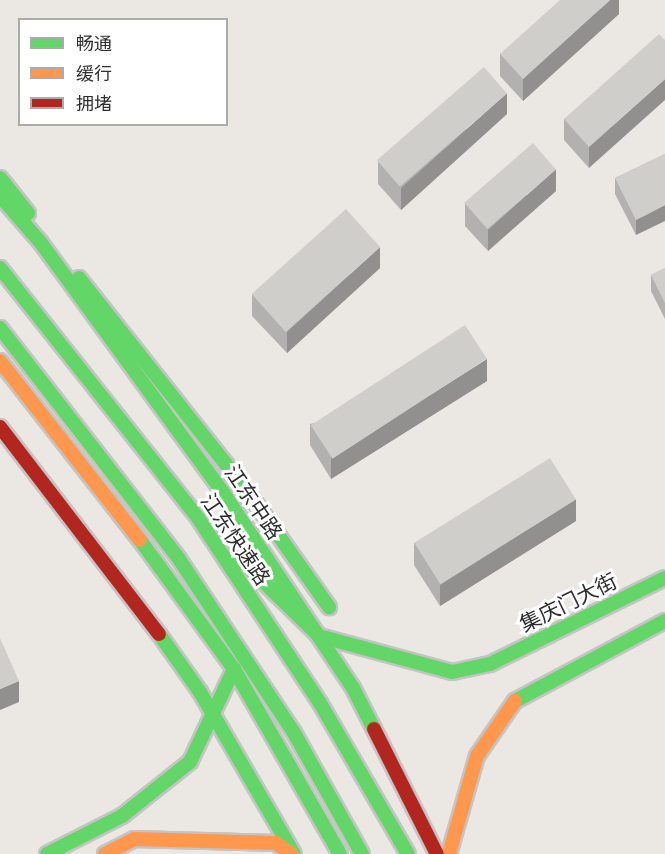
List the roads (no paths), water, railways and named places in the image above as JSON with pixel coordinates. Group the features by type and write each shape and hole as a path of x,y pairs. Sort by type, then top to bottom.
{"main road":[{"name":"江东中路","path":"0,178 245,488 329,607"},
{"name":"江东中路","path":"0,196 41,243 219,488 319,636 353,688 437,854"},
{"name":"江东快速路","path":"0,268 198,518 320,703 408,854"},
{"path":"0,328 164,538 293,731 362,854"},
{"path":"0,362 153,556 234,669"},
{"path":"0,427 121,580 213,713 293,854"},
{"path":"198,518 319,636"},
{"path":"164,538 234,669 340,854"},
{"name":"集庆门大街","path":"319,636 452,672 490,664 665,578"},
{"path":"449,854 477,756 515,700 665,621"},
{"path":"48,854 122,816 190,762 234,669"},
{"path":"105,854 134,839 276,843 293,854"}]}
